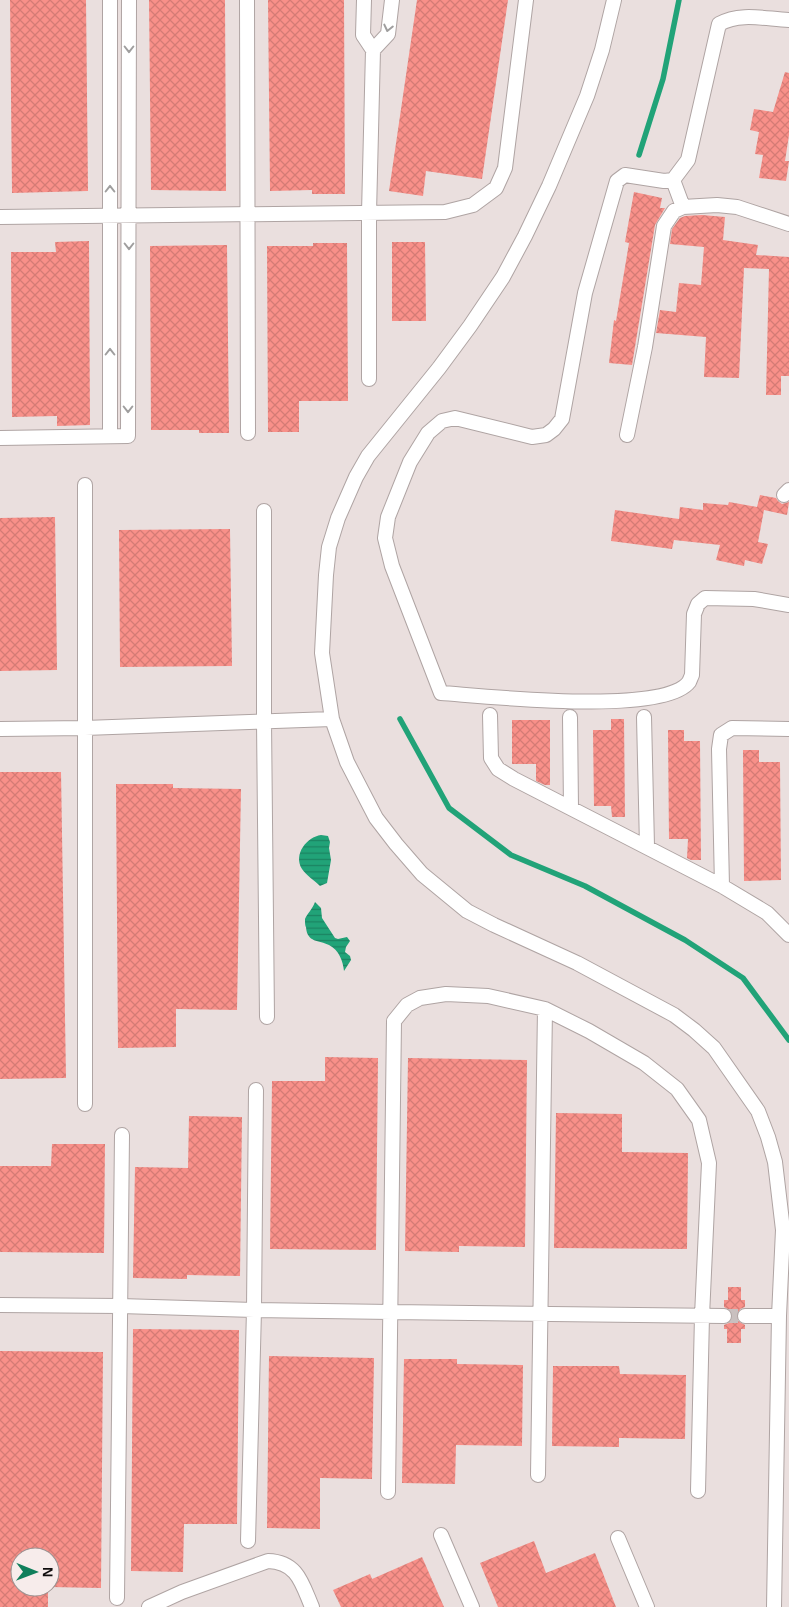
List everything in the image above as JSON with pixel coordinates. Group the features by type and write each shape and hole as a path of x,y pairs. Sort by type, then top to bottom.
{"street":[{"path":"110,0 110,436"},
{"path":"0,438 128,436 129,0"},
{"path":"247,0 248,433"},
{"path":"364,0 363,35 373,50 369,213 369,379"},
{"path":"373,50 388,34 392,0"},
{"path":"0,217 445,212 473,205 496,188 505,168 526,0"},
{"path":"614,0 602,50 587,96 549,186 525,236 470,326 439,368 368,456 356,477 338,518 329,547 322,653 332,720 347,762 376,818 422,874 468,910 517,937 577,963 674,1015 714,1048 758,1111 775,1162 783,1230 779,1316 774,1607"},
{"path":"789,20 742,16 719,24 688,160 673,180 664,181 625,175 617,181 585,293 562,419 546,435 532,437 455,418 442,421 428,433 410,462 388,517 386,538 392,566 441,693 598,702 660,696 680,689 689,682 692,675 694,614 698,604 705,598 754,599 789,605"},
{"path":"673,180 683,207"},
{"path":"627,435 646,348 664,226 674,211 683,207 717,205 788,221"},
{"path":"85,485 85,1104"},
{"path":"264,511 267,1017"},
{"path":"490,715 491,758 498,770 514,780 722,886 767,913 789,935"},
{"path":"570,717 571,808"},
{"path":"644,717 646,846"},
{"path":"0,729 332,720"},
{"path":"722,886 719,749 721,735 732,728 789,729"},
{"path":"388,1492 394,1021 407,1006 420,998 446,994 488,996 544,1009 589,1031 644,1063 677,1089 699,1120 709,1163 702,1316 698,1491"},
{"path":"538,1475 544,1009"},
{"path":"248,1541 254,1310 256,1090"},
{"path":"117,1598 122,1135"},
{"path":"0,1305 724,1316"},
{"path":"745,1316 779,1316"},
{"path":"442,1534 472,1607"},
{"path":"618,1538 648,1607"},
{"path":"149,1607 182,1592 268,1561 277,1561 286,1565 299,1576 312,1607"}],"shaded area":[{"path":"321,835 328,836 331,860 327,883 320,886 302,869 299,858 300,852 306,843"},
{"path":"315,902 321,908 322,918 335,938 347,937 350,941 345,952 350,956 351,960 344,971 338,953 329,945 311,938 307,932 305,919"}],"building":[{"path":"10,0 86,0 88,191 12,193"},
{"path":"149,0 225,0 226,191 151,190"},
{"path":"268,0 344,0 345,194 312,194 312,190 270,191"},
{"path":"417,0 508,0 482,179 426,171 423,196 389,191"},
{"path":"785,72 789,73 789,135 785,161 789,161 786,181 759,178 763,155 755,154 759,132 750,130 754,109 773,112"},
{"path":"634,192 662,198 660,208 665,208 655,225 632,365 609,363 614,320 616,321 629,243 625,242"},
{"path":"702,215 725,217 723,240 758,245 756,255 789,257 789,376 781,376 781,395 766,395 769,269 744,268 739,378 704,377 706,337 656,333 660,310 676,312 679,283 701,285 704,247 670,244 672,229 680,218"},
{"path":"89,241 90,425 57,426 57,416 12,417 11,252 56,252 55,242"},
{"path":"392,242 425,242 426,321 392,321"},
{"path":"313,243 347,243 348,401 299,401 299,432 268,432 267,246 313,246"},
{"path":"227,245 229,433 199,433 199,430 151,430 150,246"},
{"path":"760,495 776,498 782,504 789,502 787,515 764,510 758,542 768,544 762,564 745,560 744,566 716,560 720,545 674,540 672,549 611,541 615,510 679,519 680,507 703,510 703,503 728,505 729,502 757,507"},
{"path":"55,517 57,670 0,671 0,518"},
{"path":"230,529 232,666 120,667 119,530"},
{"path":"611,719 624,719 625,817 612,817 611,806 594,806 593,730 611,730"},
{"path":"512,720 550,720 550,785 536,781 536,764 512,764"},
{"path":"668,730 684,730 684,741 700,741 701,860 687,858 688,839 669,839"},
{"path":"743,750 759,750 759,762 780,762 781,880 744,881"},
{"path":"0,772 61,772 66,1078 0,1079"},
{"path":"116,784 173,784 173,788 241,789 237,1010 176,1009 176,1047 118,1048"},
{"path":"325,1057 378,1058 376,1250 270,1249 272,1081 325,1081"},
{"path":"408,1058 527,1060 525,1247 459,1246 459,1252 405,1251"},
{"path":"556,1113 622,1114 622,1152 688,1153 687,1249 554,1248"},
{"path":"189,1116 242,1117 240,1276 187,1275 187,1279 133,1278 135,1167 188,1168"},
{"path":"52,1144 105,1144 104,1253 0,1252 0,1166 51,1166"},
{"path":"728,1287 741,1287 741,1300 745,1300 745,1307 740,1309 736,1316 738,1321 745,1325 745,1329 741,1329 741,1343 727,1343 727,1329 724,1329 724,1325 729,1323 733,1317 731,1311 724,1307 724,1300 728,1300"},
{"path":"133,1329 239,1330 237,1524 184,1524 183,1572 131,1571"},
{"path":"0,1351 103,1352 101,1588 60,1587 60,1547 10,1547 10,1597 48,1597 48,1607 0,1607"},
{"path":"269,1356 374,1358 372,1479 320,1478 320,1529 267,1528"},
{"path":"404,1359 457,1359 457,1364 523,1365 522,1446 456,1445 455,1484 402,1483"},
{"path":"553,1366 619,1366 620,1374 686,1375 685,1439 619,1438 619,1447 552,1446"},
{"path":"534,1541 546,1573 595,1553 616,1607 498,1607 480,1563"},
{"path":"422,1557 444,1607 341,1607 333,1590 370,1574 372,1579"}],"waterway":[{"path":"639,155 663,79 679,0"},
{"path":"400,719 449,808 511,855 585,886 685,940 743,978 789,1040"}],"tunnel":[{"path":"724,1316 745,1316"}]}
